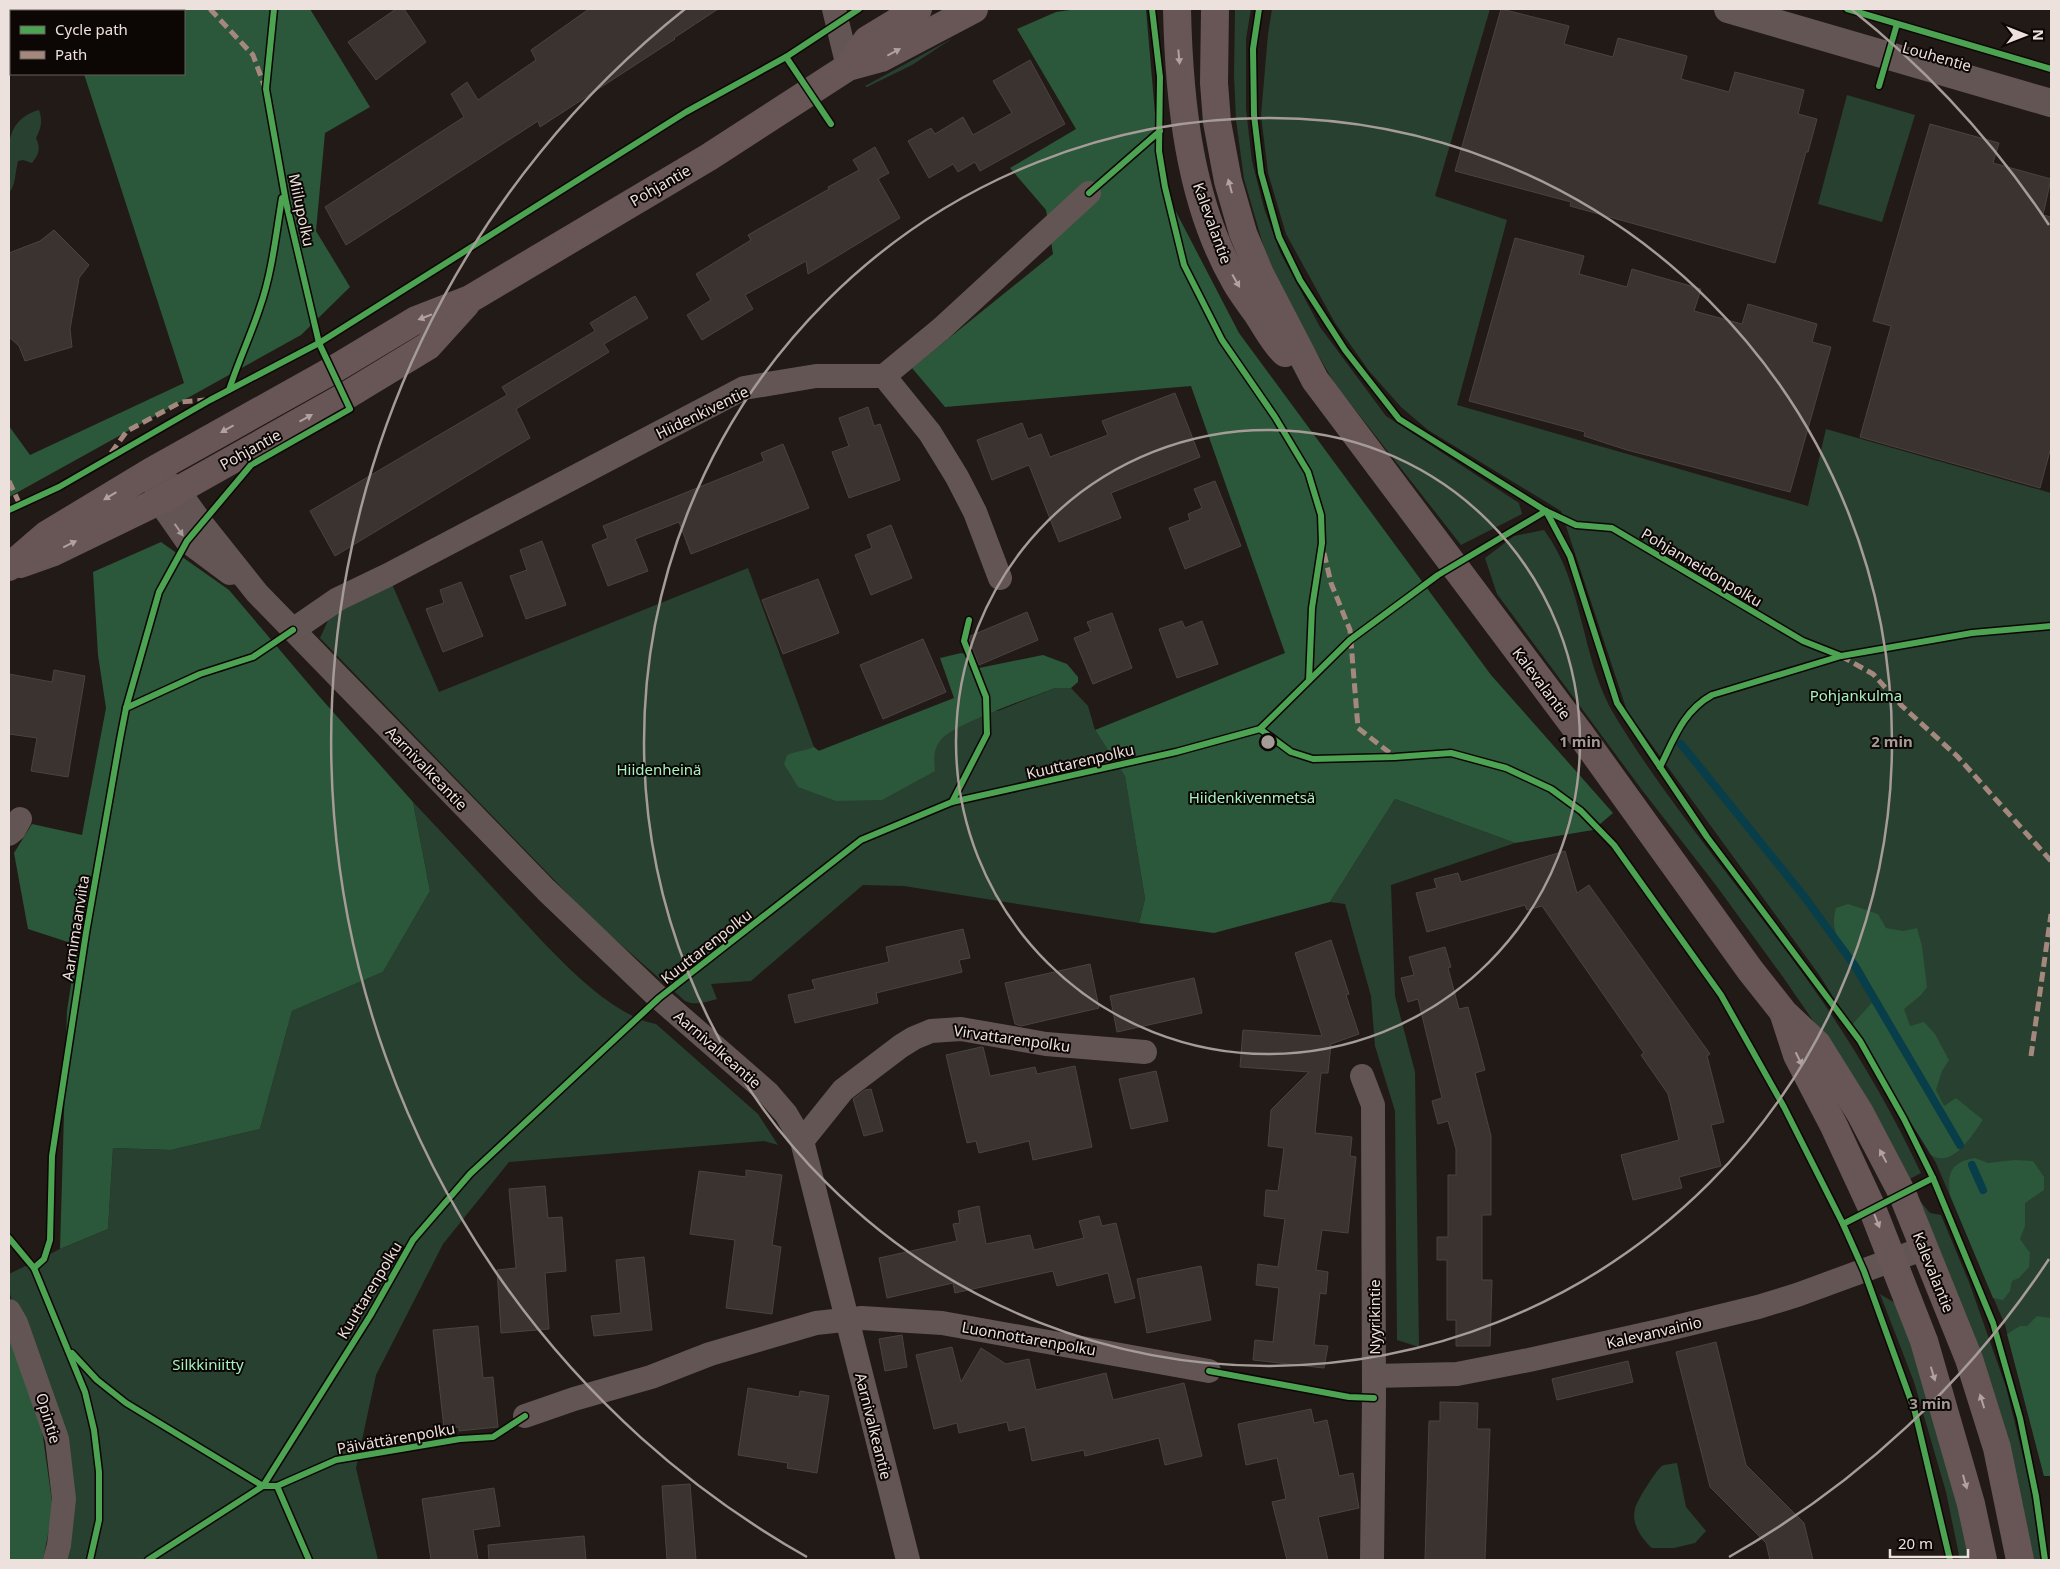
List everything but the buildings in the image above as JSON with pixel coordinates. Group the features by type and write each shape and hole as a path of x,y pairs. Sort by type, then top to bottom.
{"main road":[{"name":"Pohjantie","path":"848,67 867,40 918,9"},
{"name":"Pohjantie","path":"9,568 46,534 152,471 331,371 416,320 470,299 709,157 848,67 881,58 974,9"},
{"name":"Kalevalantie","path":"1177,9 1178,54 1192,160 1203,205 1235,281 1282,350 1314,380 1581,735 1784,1013 1817,1044 1860,1113 1902,1193 1969,1359 1997,1448 2020,1560"},
{"name":"Kalevalantie","path":"1215,9 1214,83 1216,112 1228,181 1243,233 1260,274 1314,380"},
{"name":"Pohjantie","path":"9,568 54,552 168,495 344,397 428,346 470,299"},
{"name":"Kalevalantie","path":"1784,1013 1797,1054 1834,1126 1872,1208 1926,1351 1971,1504 1983,1560"}],"street":[{"path":"834,9 848,67"},
{"name":"Louhentie","path":"1728,9 2051,103"},
{"path":"1000,578 975,512 957,477 930,433 884,376 941,329 1089,193"},
{"name":"Hiidenkiventie","path":"293,630 338,599 744,388 816,376 884,376"},
{"name":"Aarnivalkeantie","path":"152,471 168,495 187,541 257,593 546,890 660,998 768,1093 786,1114 802,1141 908,1560"},
{"name":"Virvattarenpolku","path":"802,1141 843,1090 901,1046 931,1031 961,1029 1046,1044 1145,1052"},
{"name":"Nyyrikintie","path":"1362,1076 1373,1105 1374,1376 1372,1560"},
{"name":"Kalevanvainio","path":"1374,1376 1457,1374 1529,1360 1758,1307 1893,1261 1925,1248"},
{"name":"Opintie","path":"9,1310 19,1331 58,1439 64,1499 56,1560"},
{"name":"Luonnottarenpolku","path":"847,1320 903,1319 942,1323 1209,1371"},
{"path":"525,1416 574,1399 651,1377 710,1354 816,1323 847,1320"}],"green space":[{"path":"310,9 370,107 325,133 316,231 350,287 301,335 9,497 9,426 30,455 184,383 84,75 185,75 185,10 64,10"},
{"name":"Hiidenkivenmetsä","path":"1077,9 1146,9 1161,183 1239,333 1491,675 1613,813 1593,830 1515,843 1395,799 1330,902 1214,933 1139,923 1145,899 1125,776 1095,730 1285,653 1191,386 945,407 912,368 1053,254 1046,210 1010,168 1076,129 1017,29 1056,12"},
{"path":"1235,9 1251,9 1246,39 1246,109 1252,161 1264,208 1280,252 1320,327 1386,416 1519,503 1522,514 1461,545 1335,384 1299,323 1277,280 1264,248 1244,179 1236,120 1234,75"},
{"name":"Pohjankulma","path":"1272,9 1490,9 1435,196 1507,220 1457,405 1808,506 1826,429 2051,493 2051,1476 2044,1476 2005,1325 1936,1163 1820,976 1627,711 1561,511 1428,430 1401,407 1369,371 1335,323 1286,234 1268,173 1261,115"},
{"path":"953,38 912,65 867,87 865,86"},
{"path":"1847,95 1915,115 1882,222 1818,204"},
{"path":"39,110 41,121 36,138 39,148 38,154 32,163 23,160 18,161 14,182 9,193 8,154 12,132 27,115"},
{"path":"1544,530 1557,551 1567,574 1595,670 1615,716 1679,811 1772,932 1830,1013 1879,1091 1921,1173 1906,1181 1829,1044 1783,977 1497,594 1485,558 1514,536"},
{"path":"161,542 229,590 318,695 413,802 430,891 383,972 292,1011 260,1129 171,1150 113,1148 108,1229 60,1249 67,1011 77,945 28,929 14,853 32,824 82,835 106,708 98,655 93,572"},
{"name":"Hiidenheinä","path":"748,568 814,747 818,751 955,698 998,711 1055,688 1071,688 1088,706 1095,730 1125,775 1145,899 1139,923 904,886 863,885 751,981 711,984 717,999 701,1003 685,1001 593,920 320,638 338,599 388,575 439,692"},
{"path":"961,653 973,656 979,668 1043,655 1067,664 1078,677 1078,682 1071,688 1055,688 993,712 947,734 936,748 934,759 935,771 882,800 836,801 798,787 784,764 787,755 814,747 819,751 954,698 940,658"},
{"path":"1395,799 1515,843 1391,885 1395,996 1415,1072 1419,1347 1397,1340 1395,1111 1375,1046 1371,996 1345,904 1330,902"},
{"name":"Silkkiniitty","path":"413,802 554,954 574,973 615,1006 636,1017 656,1024 758,1114 778,1145 764,1141 509,1162 443,1244 376,1375 356,1468 378,1560 55,1560 59,1545 38,1383 9,1291 9,1274 60,1249 108,1229 113,1148 171,1150 260,1129 292,1011 383,972 430,891"},
{"path":"1848,904 1878,914 1886,928 1903,931 1917,928 1922,946 1927,987 1921,995 1904,1009 1910,1026 1924,1022 1935,1034 1949,1060 1942,1071 1936,1090 1944,1106 1956,1098 1983,1120 1968,1141 1947,1158 1931,1155 1851,1026 1877,997 1860,966 1836,934 1834,918 1836,908"},
{"path":"1975,1158 1988,1163 2014,1160 2033,1161 2044,1177 2044,1190 2025,1203 2025,1226 2020,1239 2030,1253 2029,1267 2019,1278 2012,1281 2010,1291 2003,1300 1993,1298 1950,1195 1949,1180 1952,1170 1961,1162"},
{"path":"1920,1201 1930,1213 1941,1215 1969,1282 2006,1387 2028,1476 2042,1560 2030,1560 1918,1203"},
{"path":"1880,1294 1900,1306 1975,1560 1960,1560 1946,1492 1914,1382"},
{"path":"2037,1316 2051,1318 2051,1476 2044,1476 2007,1334 2020,1326 2027,1326"},
{"path":"9,1334 42,1430 53,1509 43,1560 9,1560"},
{"path":"1677,1463 1686,1507 1706,1531 1695,1543 1674,1548 1652,1548 1641,1536 1636,1526 1634,1515 1636,1505 1659,1469 1664,1465"}],"waterway":[{"path":"1681,744 1803,895 1855,966 1960,1145"},
{"path":"1972,1165 1983,1190"}],"marked path":[{"path":"210,9 253,55 264,85"},
{"path":"111,453 127,431 181,402 205,400"},
{"path":"9,481 20,505"},
{"path":"1324,553 1331,583 1350,630 1358,728 1395,757"},
{"path":"1841,656 1873,674 1902,706 1957,756 2051,861"},
{"path":"2031,1056 2051,914"}],"cycle path":[{"name":"Miilupolku","path":"34,1268 44,1259 50,1240 52,1156 86,933 120,739 126,708 159,592 187,541 251,465 350,409 319,343 286,202 266,89 274,9"},
{"path":"9,510 59,487 210,400 319,343 686,112 786,57 859,9"},
{"path":"1152,9 1160,77 1159,151 1165,187 1184,265 1222,340 1275,417 1308,472 1321,515 1322,543 1312,608 1309,680"},
{"name":"Pohjanneidonpolku","path":"1259,9 1253,49 1254,115 1261,173 1279,237 1300,280 1345,350 1399,419 1546,511 1576,525 1612,528 1803,641 1841,656"},
{"path":"1847,9 2051,69"},
{"path":"1879,86 1897,24"},
{"path":"786,57 831,124"},
{"path":"1089,193 1160,131"},
{"name":"Miilupolku","path":"229,390 268,281 282,198"},
{"path":"1546,511 1570,556 1617,703 1707,837 1860,1041 1904,1119 1933,1178 1993,1323 2020,1418 2036,1496 2045,1560"},
{"name":"Kuuttarenpolku","path":"148,1560 263,1486 370,1316 413,1240 470,1174 659,998 861,840 952,802 1176,752 1260,729 1350,640 1438,575 1546,511"},
{"path":"952,802 987,734 986,697 964,641 969,620"},
{"path":"1660,767 1686,717 1712,695 1841,656 1972,633 2051,626"},
{"path":"126,708 200,674 253,657 293,630"},
{"path":"1260,729 1291,752 1313,759 1395,757 1451,753 1506,768 1551,789 1581,811 1614,845 1721,995 1784,1107 1843,1224 1864,1271 1915,1412 1950,1560"},
{"path":"1843,1224 1933,1178"},
{"path":"9,1238 34,1268 85,1392 94,1430 99,1472 99,1520 90,1560"},
{"path":"72,1353 97,1380 126,1403 263,1486 277,1486 309,1560"},
{"path":"1209,1371 1349,1397 1374,1398"},
{"name":"Päivättärenpolku","path":"277,1486 336,1460 460,1439 493,1437 525,1416"}]}
